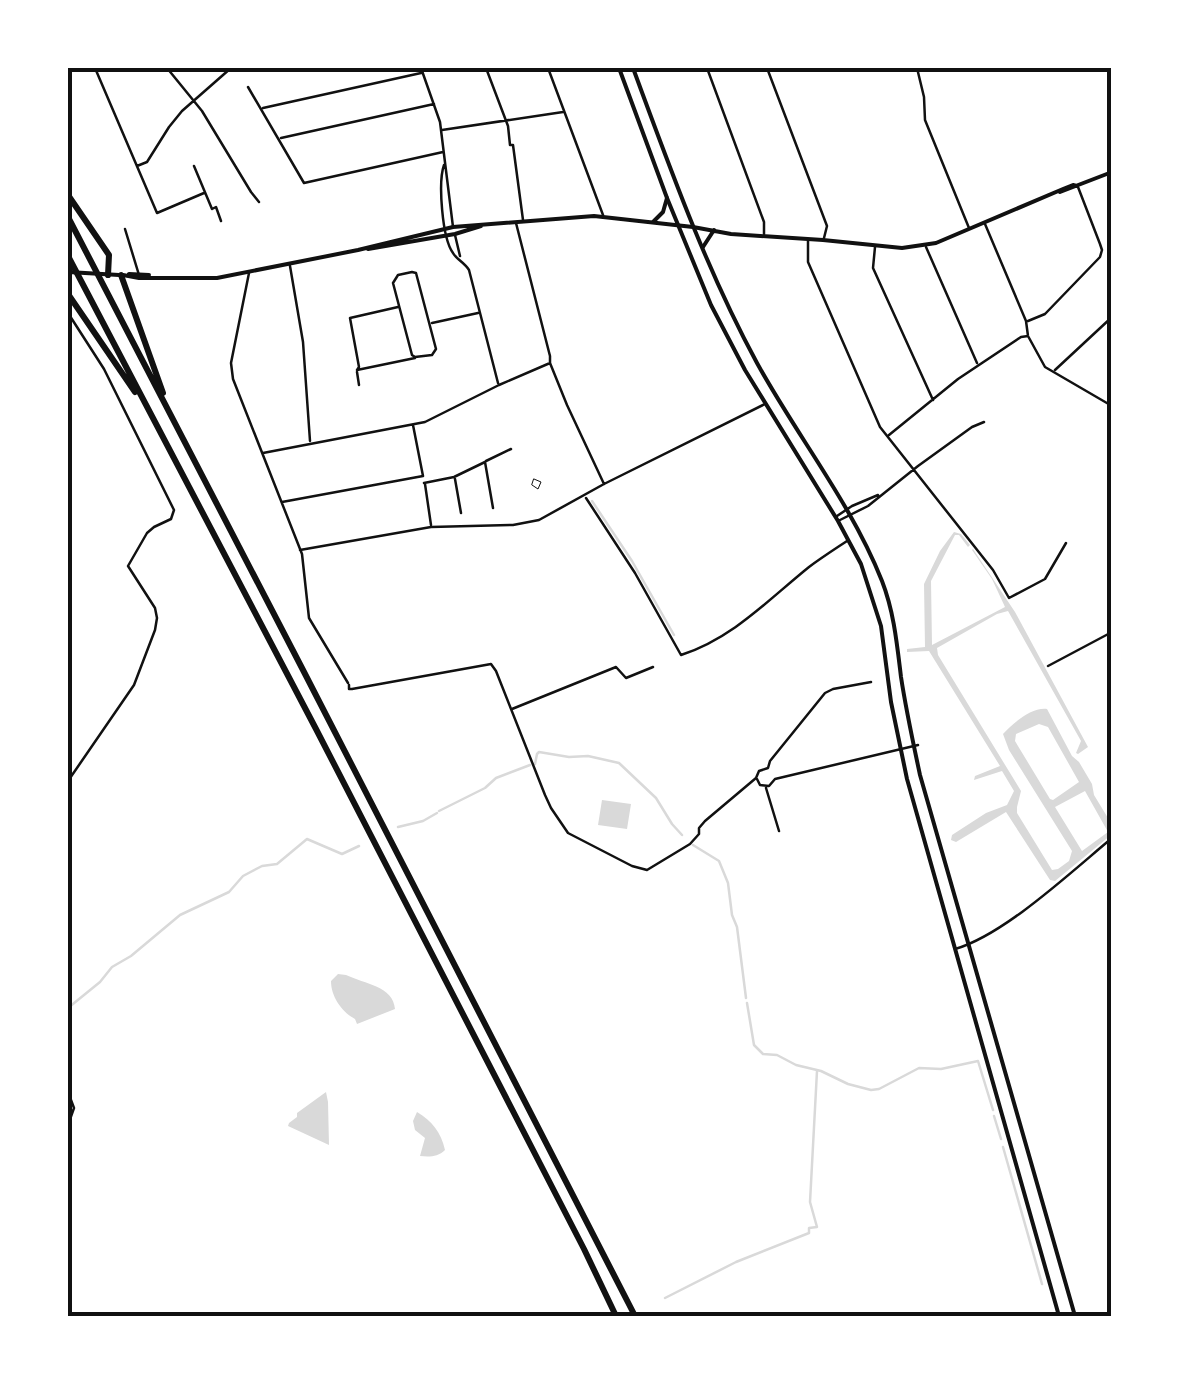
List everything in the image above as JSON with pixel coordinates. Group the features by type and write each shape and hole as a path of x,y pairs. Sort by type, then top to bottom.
{"highway":[{"path":"68,195 109,255 108,275"},
{"path":"68,217 635,1316"},
{"path":"69,258 325,746 616,1316"},
{"path":"121,275 170,413"},
{"path":"68,294 152,416"}],"main road":[{"path":"619,68 667,198 722,328 836,519 866,579 881,626 898,750 1059,1316"},
{"path":"634,68 693,227 735,322 850,516 882,582 894,617 916,746 968,945 1074,1316"},
{"path":"68,274 217,278 485,224 603,216 764,236 902,248 925,246 1112,172"},
{"path":"653,222 663,212 667,198"},
{"path":"670,205 680,207 683,200"},
{"path":"702,249 714,230"},
{"path":"722,328 735,322"}],"street":[{"path":"107,68 96,70 156,213 204,192"},
{"path":"167,68 202,111 260,202"},
{"path":"136,166 148,162 169,126 193,99 230,68"},
{"path":"486,68 506,120 510,145 513,144 524,220"},
{"path":"548,68 603,216"},
{"path":"707,68 764,222 764,236"},
{"path":"767,68 827,226 823,240"},
{"path":"917,68 925,120 969,230"},
{"path":"261,108 422,70 441,130 461,259"},
{"path":"248,87 304,183 443,152"},
{"path":"280,139 434,104"},
{"path":"441,130 565,112"},
{"path":"444,165 441,174 446,232 453,253 469,270 499,385"},
{"path":"194,166 221,221"},
{"path":"1026,321 1045,314 1100,257 1102,250 1077,186"},
{"path":"516,221 550,363 604,484"},
{"path":"985,224 1026,321 1028,336 1045,367 1112,406"},
{"path":"124,228 139,276"},
{"path":"808,238 808,262 874,416 993,570 1009,598 1045,579 1066,542"},
{"path":"876,246 873,268 933,400"},
{"path":"925,246 978,366"},
{"path":"290,264 303,342 310,444"},
{"path":"249,272 231,368 300,550 309,618 349,689 491,664 551,808 568,833 639,870 652,867 690,844 705,820 756,778 759,771 768,768 825,694 871,682"},
{"path":"358,370 432,355 435,352 416,274 404,273 394,279 415,358"},
{"path":"359,385 350,318 399,306"},
{"path":"68,313 104,369 174,510 171,519 147,534 128,566 155,608 156,630 134,686 68,781"},
{"path":"430,324 480,313"},
{"path":"1054,371 1112,317"},
{"path":"888,436 978,366 1028,336"},
{"path":"262,454 425,422 550,363"},
{"path":"300,550 431,527 539,520 765,404"},
{"path":"836,519 868,506 915,468 984,422"},
{"path":"413,425 431,527"},
{"path":"424,482 454,478 511,449"},
{"path":"484,462 493,508"},
{"path":"281,502 424,476"},
{"path":"454,478 461,513"},
{"path":"836,519 846,509 880,494"},
{"path":"585,496 646,591 681,655 738,626 848,540"},
{"path":"1048,666 1112,632"},
{"path":"511,710 616,667 626,678 653,667"},
{"path":"774,775 916,746"},
{"path":"768,768 774,775"},
{"path":"756,778 766,787 772,785 774,775"},
{"path":"1112,786 1112,810"},
{"path":"766,787 779,831"},
{"path":"955,949 1008,921 1112,838"},
{"path":"68,1092 74,1108 68,1125"}],"shaded area":[{"path":"954,532 970,545 955,535 931,581 932,645 1005,607 973,549 1015,612 1088,747 1076,753 1081,741 1008,611 937,648 1021,791 1017,813 1052,870 1069,861 1072,851 1003,734 1029,713 1047,709 1092,784 1094,795 1111,823 1111,835 1055,881 1050,880 1006,812 956,842 951,840 952,835 986,813 1007,805 1014,791 1002,771 974,780 975,776 1000,766 929,651 907,652 925,647 924,584","holes":["1039,724 1048,727 1079,782 1053,800 1015,741 1016,734","1085,791 1108,832 1082,851 1055,807"]},
{"path":"602,800 631,804 627,829 598,825"},
{"path":"338,974 384,991 395,1009 357,1024 333,993 331,981"},
{"path":"326,1092 329,1145 288,1126 297,1113"},
{"path":"417,1112 438,1132 445,1150 439,1154 420,1156 425,1138 415,1130"}],"waterway":[{"path":"592,501 674,635"},
{"path":"535,764 539,752 619,763 656,798 682,835"},
{"path":"439,811 485,788 496,778 530,765"},
{"path":"398,827 437,813"},
{"path":"68,1008 112,967 180,915 229,892 243,876 262,866 277,864 307,839 342,854 359,846"},
{"path":"693,845 719,861 728,883 746,998"},
{"path":"747,1003 754,1045 763,1054 777,1055 871,1090 919,1068 941,1069 978,1061 993,1110"},
{"path":"665,1298 817,1227 810,1202 817,1071"},
{"path":"994,1116 1001,1139"},
{"path":"1003,1147 1042,1284"}]}
